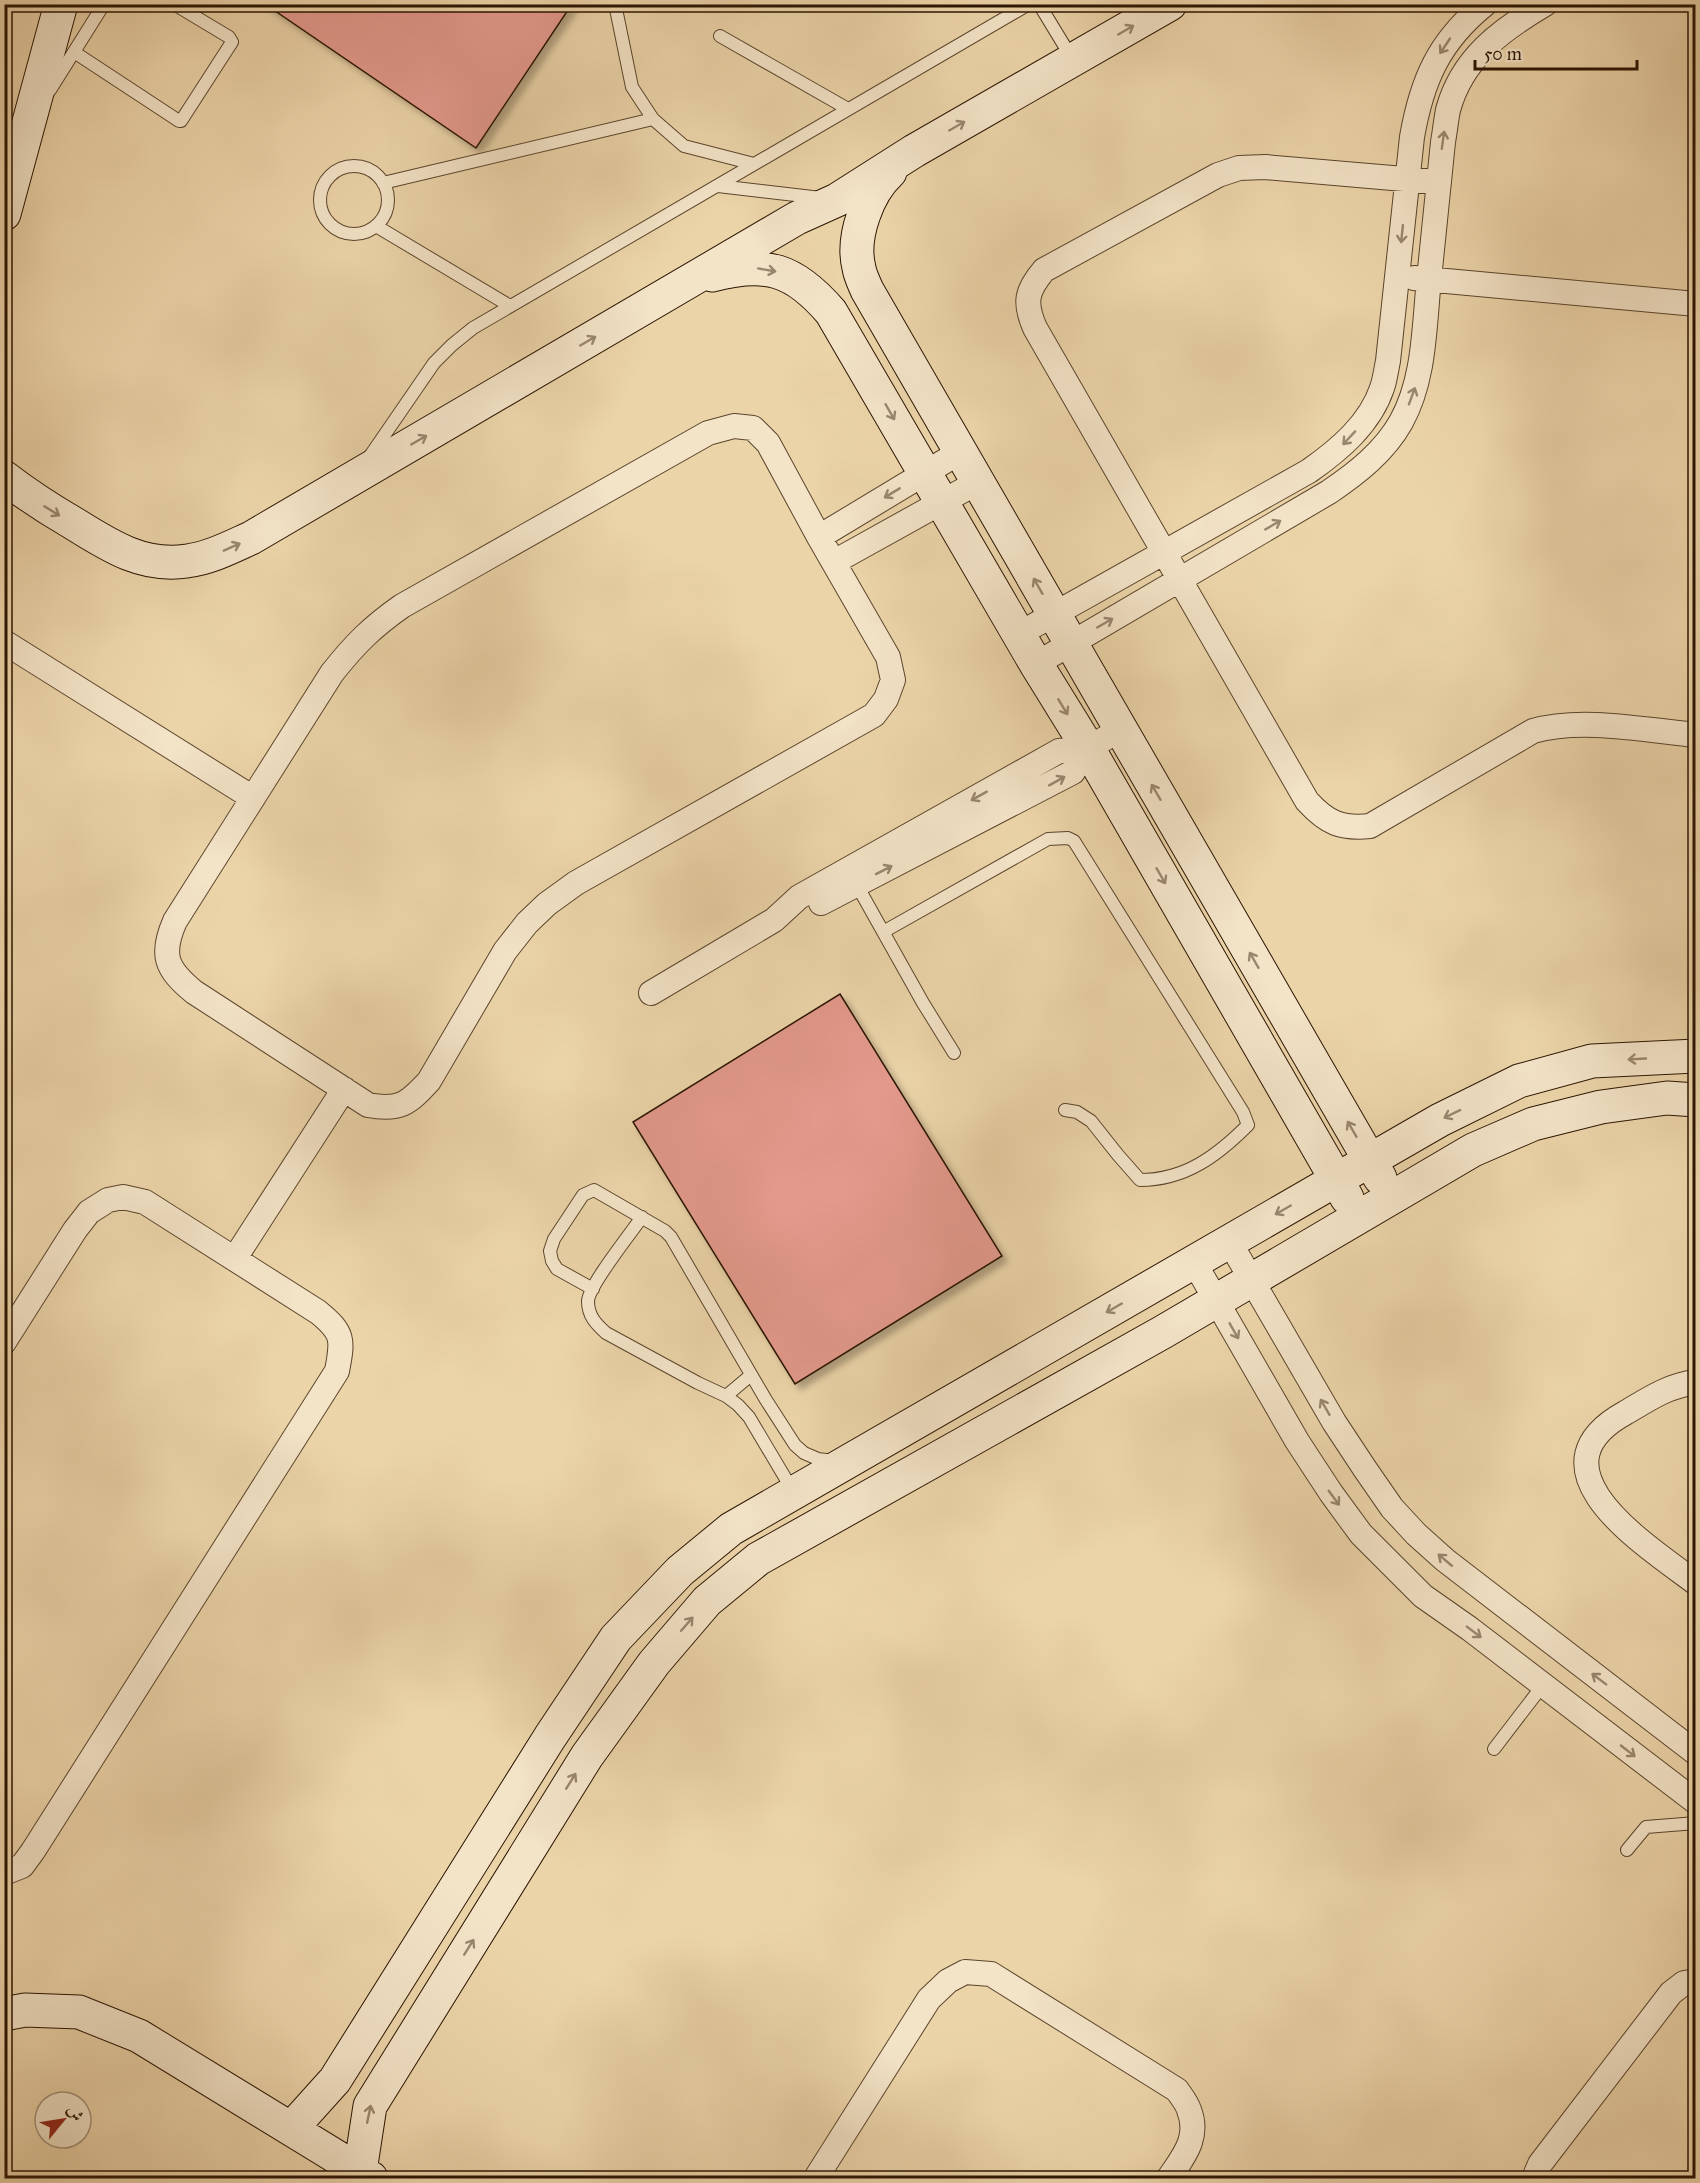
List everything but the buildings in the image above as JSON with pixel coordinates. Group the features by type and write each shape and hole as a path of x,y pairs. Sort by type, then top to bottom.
{"street":[{"path":"4,477 114,549 138,558 163,562 188,561 217,554 243,542 355,478 797,218 837,200 914,151 1170,4"},
{"path":"1019,634 1309,471 1333,454 1369,414 1382,389 1388,361 1418,106 1429,74 1443,46 1465,21 1485,4"},
{"path":"1036,664 1329,492 1356,474 1380,452 1400,423 1414,394 1422,357 1443,142 1449,108 1471,64 1487,44 1510,25 1545,4"},
{"path":"4,214 60,7"},
{"path":"914,151 879,183 868,202 858,243 858,266 867,290 1392,1198"},
{"path":"1439,182 1265,167 1239,168 1218,174 1044,270 1033,283 1028,299 1028,312 1035,328 1307,801 1321,816 1337,825 1354,828 1370,826 1533,731 1547,727 1603,727 1695,735"},
{"path":"690,281 737,269 760,268 796,279 814,292 831,312 1036,664 1088,748 1359,1217"},
{"path":"1397,276 1695,304"},
{"path":"734,426 753,428 768,443 834,562 888,657 892,680 886,699 874,715 576,883 547,904 527,923 506,951 429,1081 414,1098 399,1106 386,1108 368,1105 194,992 181,981 173,970 167,955 166,940 175,921 332,673 375,625 402,606 708,433 734,426"},
{"path":"819,537 960,452"},
{"path":"834,562 978,482"},
{"path":"4,642 253,798"},
{"path":"651,993 774,920 799,897 853,877 1059,751 1088,748 1120,730"},
{"path":"291,2129 335,2080 550,1737 616,1638 680,1571 731,1529 1440,1120 1519,1081 1592,1061 1695,1056"},
{"path":"235,1258 344,1089"},
{"path":"4,2014 25,2010 79,2012 139,2037 365,2175 370,2106 587,1756 654,1663 707,1601 758,1559 1217,1301 1473,1150 1533,1124 1600,1107 1667,1098 1695,1100"},
{"path":"4,1342 75,1230 89,1212 108,1200 123,1197 145,1202 235,1258 331,1323 338,1333 342,1347 337,1371 33,1851 22,1866 4,1873"},
{"path":"1229,1241 1334,1422 1392,1508 1445,1560 1695,1753"},
{"path":"1194,1262 1297,1441 1361,1534 1423,1596 1695,1802"},
{"path":"1695,1382 1675,1385 1607,1422 1594,1437 1587,1452 1587,1470 1593,1490 1606,1510 1629,1532 1695,1583"},
{"path":"816,2178 929,1999 948,1981 965,1972 991,1974 1177,2090 1190,2110 1192,2129 1190,2146 1168,2178"},
{"path":"1534,2178 1540,2164 1671,1993 1684,1983 1695,1981"}],"lane":[{"path":"29,123 104,4"},
{"path":"74,52 181,121 232,42 228,37 174,4"},
{"path":"615,4 632,87 653,119 684,146 754,164"},
{"path":"355,478 434,363 473,328 1029,4"},
{"path":"1039,4 1073,60"},
{"path":"720,36 848,109"},
{"path":"383,183 653,119"},
{"path":"353,166 365,168 383,183 388,206 384,217 376,226 355,235 343,233 332,227 324,218 320,207 320,195 331,175 342,168 353,166"},
{"path":"718,186 837,200"},
{"path":"376,226 510,306"},
{"path":"883,932 1048,839 1068,838 1074,841 1237,1102 1248,1125 1195,1168 1172,1178 1140,1180 1091,1121 1077,1112 1065,1110"},
{"path":"853,877 923,1003 954,1053"},
{"path":"593,1289 557,1269 550,1251 554,1239 583,1195 589,1191 598,1191 665,1231 671,1237 751,1375 795,1445 804,1453 818,1459 848,1462"},
{"path":"642,1217 593,1289 588,1302 590,1314 595,1323 606,1333 726,1396 738,1405 749,1417 794,1493"},
{"path":"726,1396 751,1375"},
{"path":"1494,1749 1543,1685"},
{"path":"1627,1850 1646,1827 1695,1823"}]}
